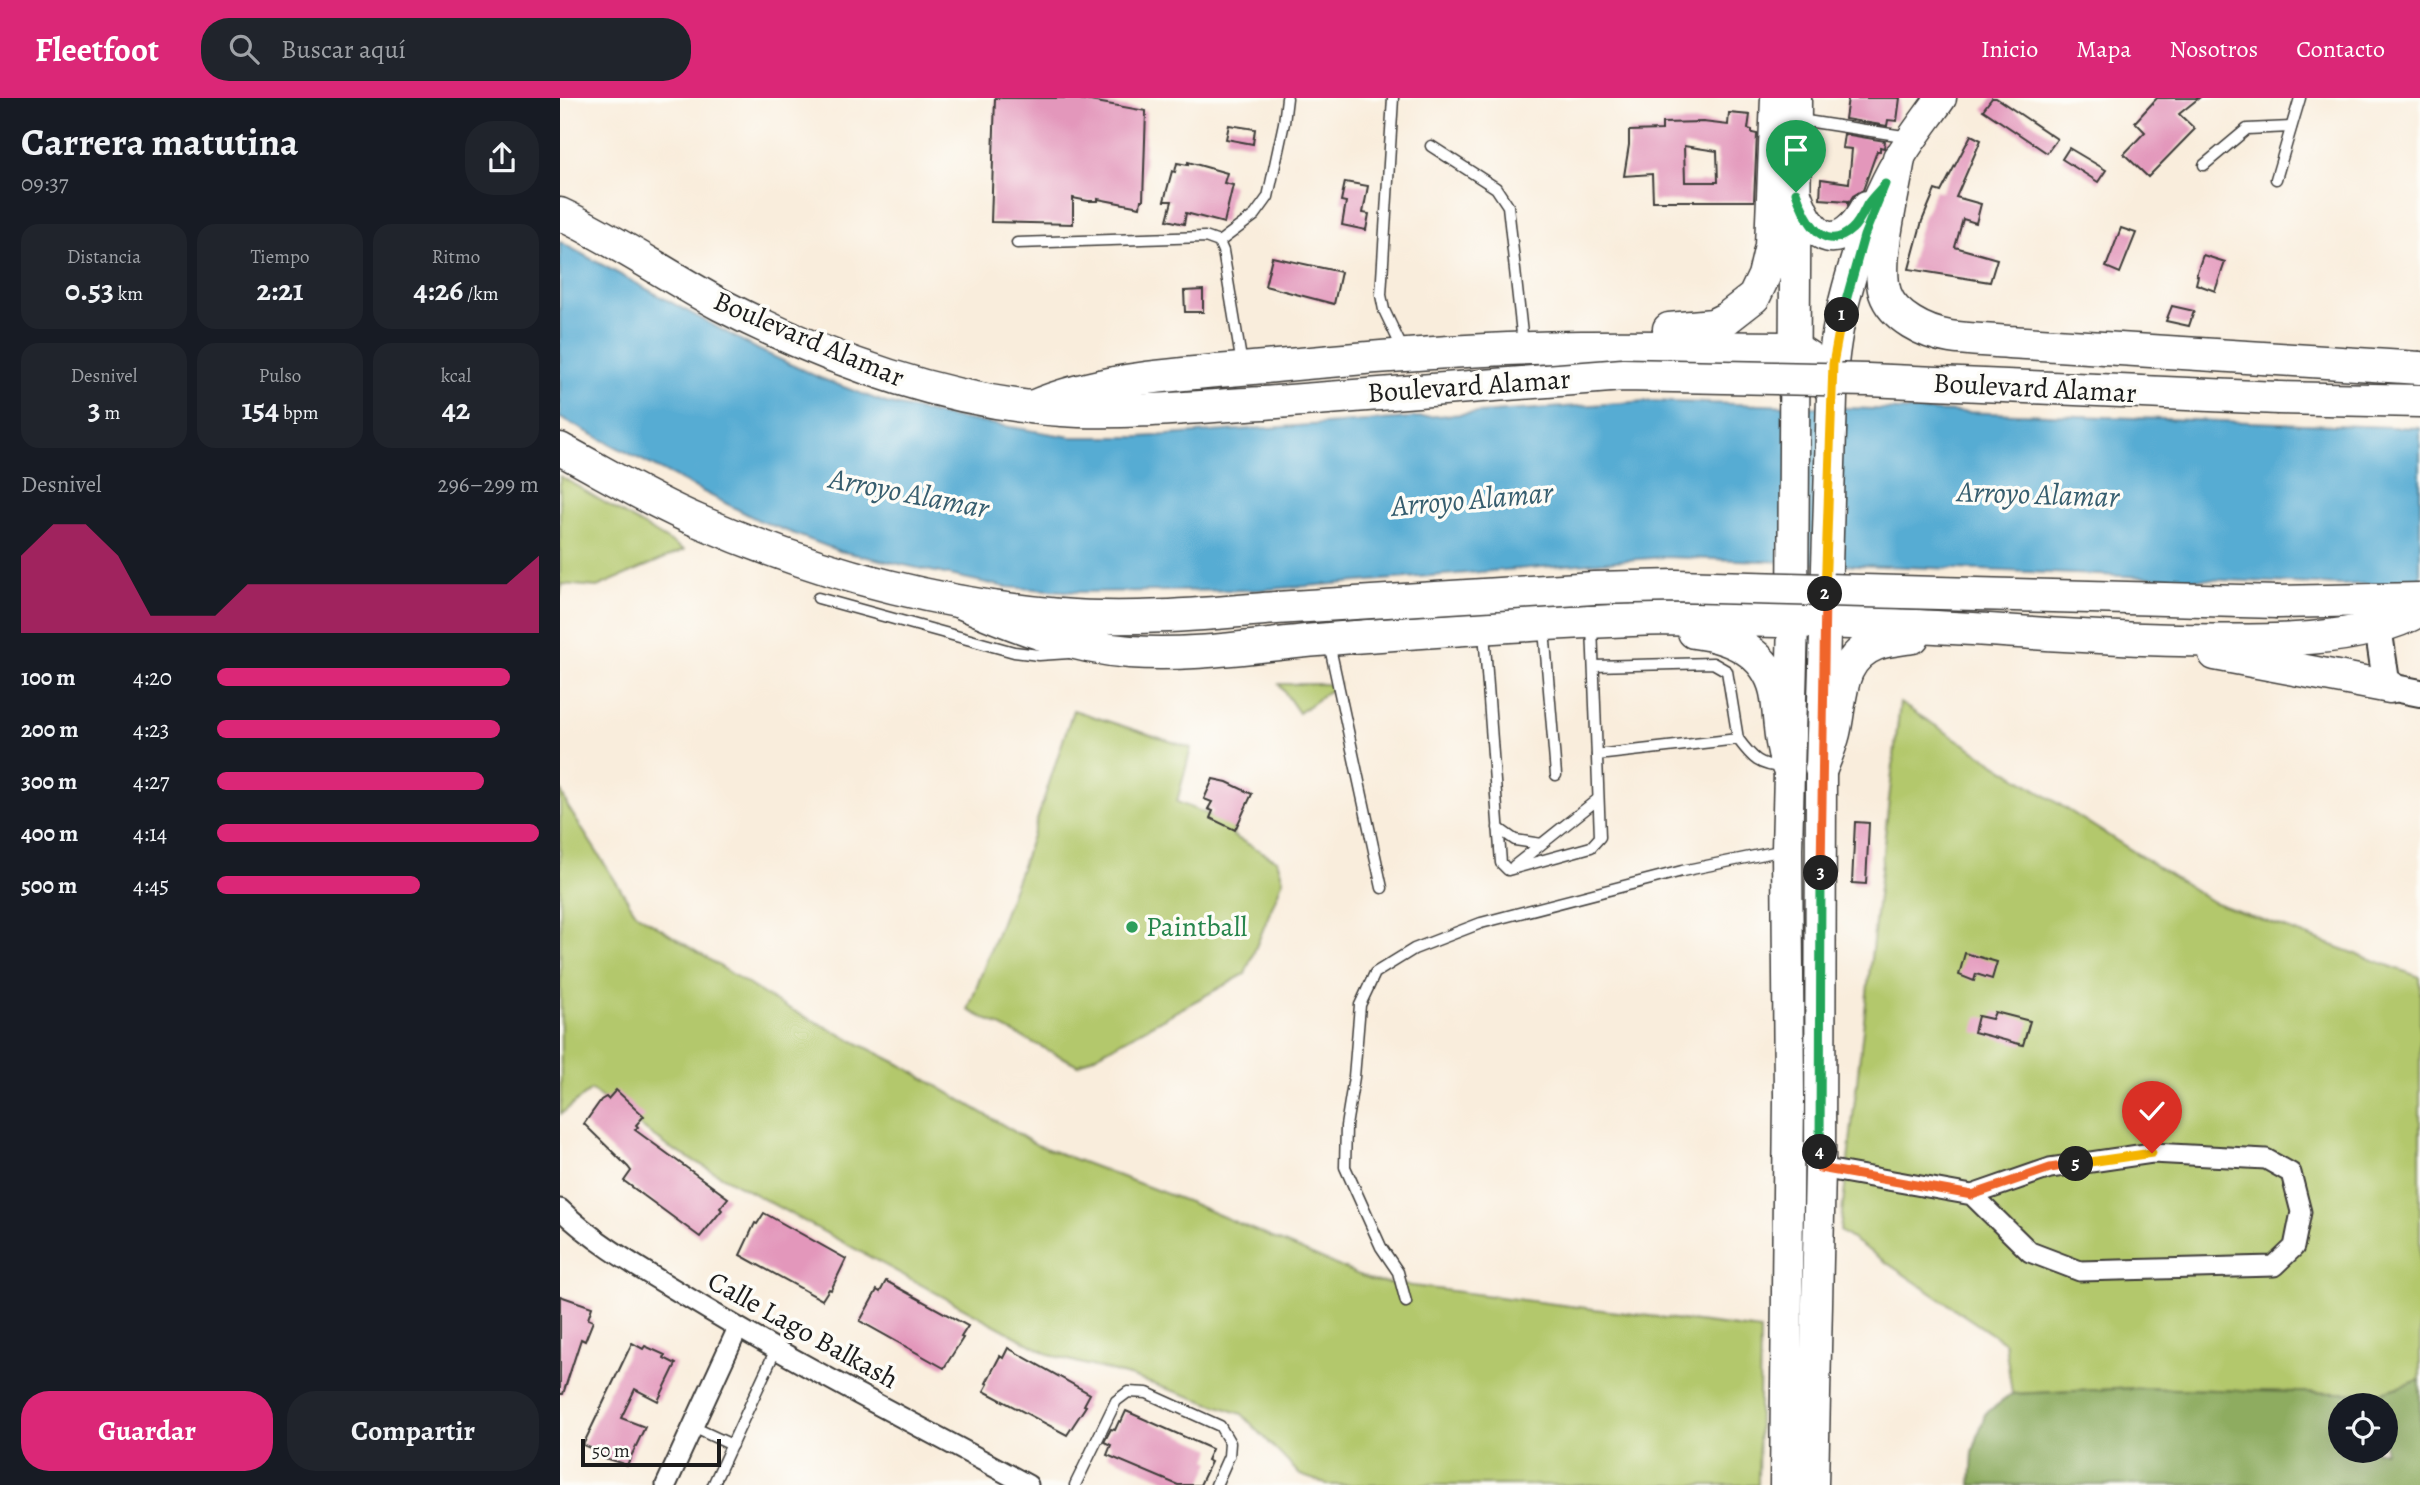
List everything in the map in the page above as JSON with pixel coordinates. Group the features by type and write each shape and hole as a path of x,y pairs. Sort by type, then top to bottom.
{"highway":[{"path":"1582,347 1623,331 1713,325 1742,308 1754,297 1764,276 1770,246 1790,105"},
{"path":"1899,160 1884,253 1882,273 1885,294 1898,314 1925,329 1947,336 2010,342 2420,368"},
{"name":"Boulevard Alamar","path":"565,214 698,292 789,337 867,369 913,384 1031,407 1080,411 1128,410 1623,375 1868,380 2278,398 2420,401"},
{"path":"1031,407 1061,395 1114,383 1405,354 1524,349 1582,347 1807,354 1832,376"},
{"path":"560,449 696,520 788,556 882,585 960,602 1061,615 1190,615 1594,588 1676,586 2278,602 2376,613 2404,620 2420,611"},
{"path":"960,602 1027,629 1064,640 1101,648 1154,653 1635,620 1825,622 2142,639 2256,641 2313,637 2420,599"},
{"path":"1635,620 1651,626 1729,639 1761,660 1770,675 1776,695 1779,734 1788,768"},
{"path":"1821,769 1835,731 1841,686 1853,660 1877,644 1918,635 1934,627"},
{"path":"2142,639 2405,690"}],"main road":[{"path":"1796,192 1808,223 1816,231 1826,237 1836,237 1854,228 1941,98"},
{"path":"1785,1485 1789,1097 1787,849 1793,621 1796,192 1790,105"},
{"path":"1813,1485 1820,1168 1821,769 1832,376 1864,236 1899,160"},
{"path":"2376,613 2386,681 2405,690"}],"street":[{"path":"1820,1168 1972,1195 2050,1168 2152,1153 2266,1159 2291,1174 2301,1212 2294,1247 2274,1266 2080,1271 2030,1252 1972,1195"},
{"name":"Calle Lago Balkash","path":"560,1209 613,1251 738,1328 1028,1485"},
{"path":"666,1485 738,1328"}],"lane":[{"path":"1219,242 1255,215 1268,197 1287,98"},
{"path":"1392,98 1381,295 1384,310 1405,354"},
{"path":"2276,178 2300,98"},
{"path":"1790,105 1889,132 1899,160"},
{"path":"2203,165 2247,129 2291,127"},
{"path":"1431,146 1496,188 1508,206 1524,349"},
{"path":"1017,243 1205,237 1219,242 1223,251 1242,369"},
{"path":"818,598 1014,652 1052,655 1101,648"},
{"path":"1508,870 1591,847 1600,837 1592,622"},
{"path":"1543,625 1556,775"},
{"path":"1484,629 1501,863 1508,870"},
{"path":"1328,639 1382,888"},
{"path":"1594,666 1713,663 1727,671 1738,739 1751,756 1766,766 1788,768"},
{"path":"1597,755 1738,739"},
{"path":"1508,870 1598,799"},
{"path":"1498,828 1516,840 1541,844"},
{"path":"1406,1302 1398,1272 1381,1247 1345,1167 1346,1126 1354,1077 1360,1005 1375,973 1413,948 1481,923 1682,871 1787,849"},
{"path":"713,1485 776,1349"},
{"path":"1074,1485 1116,1401 1128,1392 1147,1393 1220,1426 1230,1443 1229,1456 1216,1485"},
{"path":"693,1427 732,1445"}],"green space":[{"path":"560,476 684,550 597,587 562,584 560,596"},
{"path":"1279,684 1338,684 1299,713"},
{"path":"1900,703 2213,902 2420,977 2420,1380 2380,1393 2136,1388 2012,1394 2005,1343 1840,1231"},
{"name":"Paintball","path":"1073,710 1191,748 1177,802 1234,825 1233,836 1277,860 1283,880 1245,974 1078,1065 968,1010 1023,863"},
{"path":"560,789 568,807 636,913 776,1002 903,1066 1037,1145 1191,1203 1373,1281 1760,1330 1758,1485 1329,1485 1300,1475 1242,1414 1129,1376 1050,1355 670,1148 591,1090 561,1114"},
{"path":"2420,1380 2420,1485 1971,1485 1973,1452 1985,1414 2012,1394 2136,1388 2337,1393 2328,1393 2328,1463 2398,1463 2398,1393 2380,1393"}],"water":[{"name":"Arroyo Alamar","path":"560,242 759,350 820,378 886,403 944,416 1071,437 1140,437 1648,401 2420,428 2420,582 2341,585 1664,557 1259,590 1077,592 1005,587 839,551 758,520 560,418"}],"building":[{"path":"995,98 1074,98 1146,111 1143,200 1140,207 1098,199 1088,201 1073,198 1073,224 991,222"},
{"path":"1848,98 1900,98 1897,121 1888,120 1887,126 1845,119"},
{"path":"1992,98 1996,98 2057,139 2047,153 1983,110"},
{"path":"2157,98 2199,98 2179,114 2195,129 2148,177 2124,154 2145,132 2135,122"},
{"path":"1729,113 1750,115 1748,129 1757,134 1754,201 1653,201 1652,174 1624,176 1629,131 1662,130 1662,123 1703,122 1728,125","holes":["1684,146 1717,151 1718,182 1685,182"]},
{"path":"1229,125 1255,129 1253,144 1226,139"},
{"path":"1844,134 1885,141 1884,148 1880,147 1880,151 1877,151 1863,190 1853,196 1848,204 1848,201 1820,199 1821,179 1849,183 1852,149 1842,148"},
{"path":"1971,135 1981,140 1956,197 1981,204 1976,223 1963,219 1955,247 1997,259 1990,282 1909,269 1922,221 1935,190 1941,192"},
{"path":"2069,148 2106,170 2098,182 2062,159"},
{"path":"1188,162 1227,173 1224,183 1233,185 1224,223 1186,213 1184,224 1167,220 1172,201 1164,201 1172,171 1175,172 1177,163 1188,165"},
{"path":"1345,182 1368,186 1363,213 1369,214 1366,230 1342,225 1346,202 1341,201"},
{"path":"2121,228 2136,233 2120,273 2106,267"},
{"path":"2203,255 2225,262 2215,291 2196,284 2196,275"},
{"path":"1272,257 1341,272 1334,304 1265,286"},
{"path":"1203,290 1203,312 1185,312 1184,291"},
{"path":"2172,306 2194,311 2189,326 2166,321"},
{"path":"1213,779 1227,782 1252,794 1235,830 1210,818 1213,811 1208,809 1212,802 1204,799"},
{"path":"1855,822 1869,823 1866,884 1852,883"},
{"path":"1965,953 1997,962 1992,979 1976,974 1974,981 1959,975"},
{"path":"1995,1012 2030,1021 2023,1045 1974,1032 1978,1016 1992,1019"},
{"path":"616,1090 644,1116 635,1130 728,1198 720,1208 722,1210 700,1237 624,1181 631,1171 584,1124 601,1100 606,1097 608,1099"},
{"path":"764,1213 846,1259 831,1290 829,1289 822,1300 740,1255 755,1223 757,1224"},
{"path":"886,1281 968,1326 944,1368 860,1321 877,1290 880,1292"},
{"path":"560,1296 592,1307 588,1319 593,1321 585,1341 581,1339 563,1394 560,1394"},
{"path":"632,1343 665,1355 664,1358 676,1364 658,1401 635,1389 621,1418 645,1427 627,1465 598,1456 594,1453 595,1450 583,1445"},
{"path":"1008,1348 1090,1394 1084,1405 1086,1406 1067,1435 984,1391 1000,1356 1003,1358"},
{"path":"1126,1411 1212,1449 1207,1460 1211,1462 1200,1485 1178,1485 1107,1455 1111,1445 1104,1442 1111,1429 1115,1430 1119,1421 1121,1422"}],"place":[{"name":"Paintball","path":"1132,927"}],"route":[{"path":"1796,192 1808,223 1826,237 1836,237 1854,228 1869,202 1885,184 1864,236 1843,310 1833,364 1821,769 1820,1168 1972,1195 2050,1168 2152,1153"}]}
